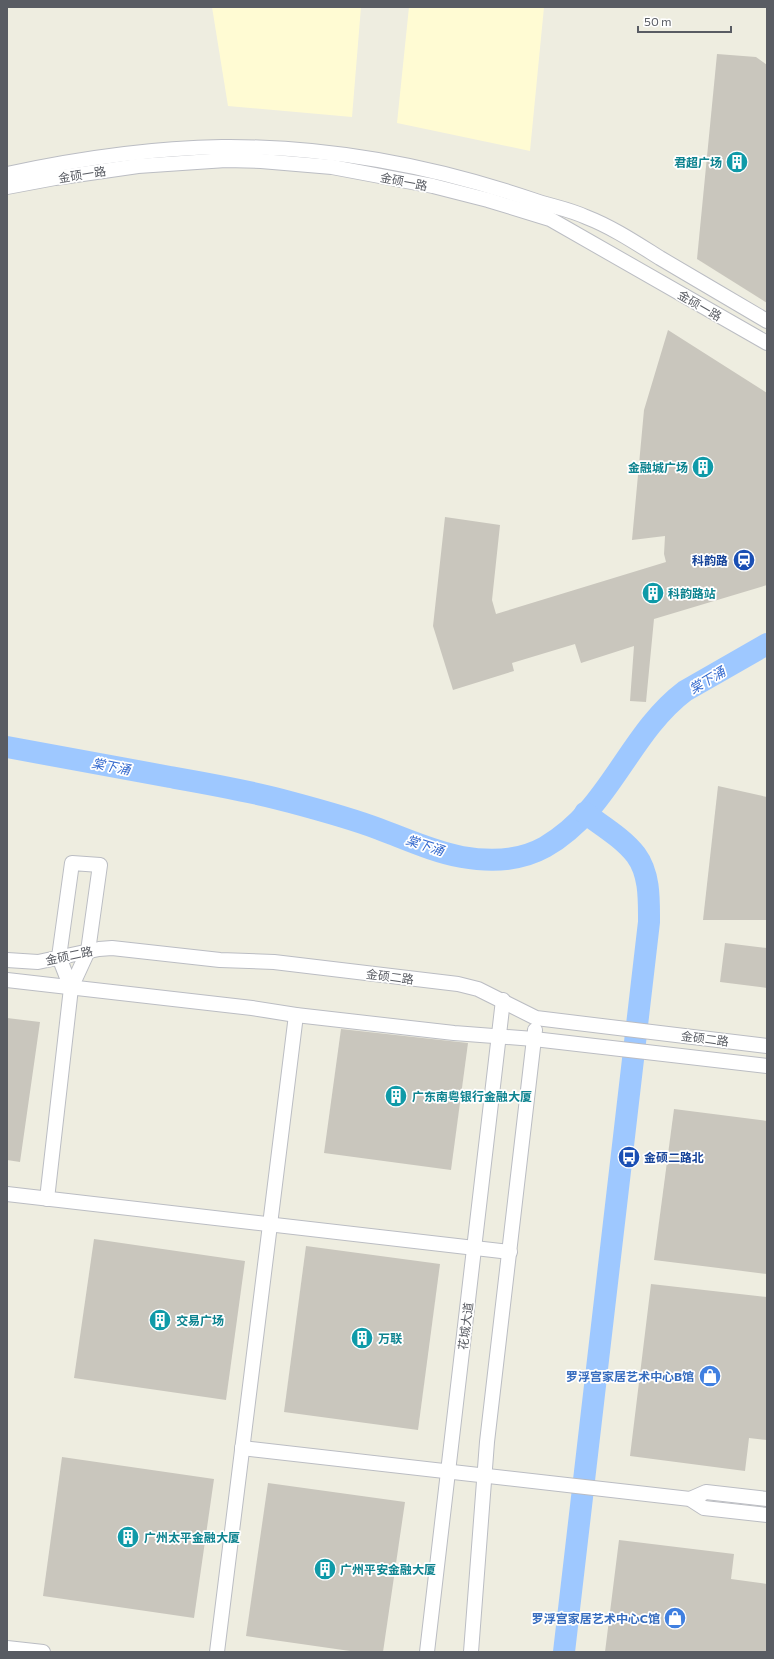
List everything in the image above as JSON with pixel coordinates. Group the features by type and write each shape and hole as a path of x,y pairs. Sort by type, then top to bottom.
{"street":[{"name":"金硕一路","path":"7,174 86,159 136,153 220,147 258,147 320,152 396,163 456,176 586,216 629,239 767,321"},
{"name":"金硕一路","path":"7,188 55,178 138,166 226,160 268,161 332,167 433,186 488,200 550,219 767,343"},
{"path":"47,1199 71,988 88,951 100,866 72,863 59,957 71,988"},
{"name":"金硕二路","path":"7,960 38,962 88,951 112,948 220,960 280,962 458,984 478,989 503,1000 536,1018 767,1046"},
{"name":"金硕二路","path":"7,980 252,1008 296,1016 499,1037 534,1039 767,1066"},
{"name":"花城大道","path":"427,1652 503,1000"},
{"path":"217,1652 296,1016"},
{"path":"472,1652 484,1475 536,1018"},
{"path":"7,1194 510,1252"},
{"path":"242,1448 690,1499 704,1508 767,1515"},
{"path":"690,1499 706,1492 767,1499"},
{"path":"7,1648 43,1652"}],"shaded area":[{"path":"212,7 361,7 352,117 228,106"},
{"path":"409,7 544,7 530,151 397,123"}],"building":[{"name":"君超广场","path":"717,54 756,57 767,65 767,303 697,259"},
{"path":"668,330 767,393 767,585 654,619 646,702 630,701 634,646 581,663 575,644 512,663 514,671 453,690 433,626 445,517 500,525 492,600 496,614 666,562 664,554 665,536 632,540 644,410"},
{"path":"718,786 767,797 767,920 703,920"},
{"path":"725,943 767,948 767,988 720,982"},
{"path":"7,1018 40,1022 20,1162 7,1160"},
{"name":"广东南粤银行金融大厦","path":"341,1029 468,1043 451,1170 324,1153"},
{"path":"674,1109 767,1121 767,1274 654,1260"},
{"name":"交易广场","path":"94,1239 245,1261 226,1400 74,1378"},
{"name":"万联","path":"306,1246 440,1264 418,1430 284,1412"},
{"path":"651,1284 767,1297 767,1440 749,1438 745,1471 630,1456"},
{"name":"广州太平金融大厦","path":"62,1457 214,1479 194,1618 43,1596"},
{"name":"广州平安金融大厦","path":"268,1483 405,1502 383,1652 357,1652 246,1636"},
{"path":"619,1540 734,1554 731,1579 767,1584 767,1652 605,1652"}],"waterway":[{"name":"棠下涌","path":"7,747 260,794 346,818 431,849 452,855 483,860 515,858 535,852 545,847 567,831 586,813 603,793 648,728 665,709 685,691 767,644"},
{"path":"564,1652 649,922 648,887 641,862 625,843 585,813"}],"place":[{"name":"君超广场","path":"737,162"},
{"name":"金融城广场","path":"703,467"},
{"name":"科韵路","path":"744,560"},
{"name":"科韵路站","path":"653,593"},
{"name":"广东南粤银行金融大厦","path":"396,1096"},
{"name":"金硕二路北","path":"629,1157"},
{"name":"交易广场","path":"160,1320"},
{"name":"万联","path":"362,1338"},
{"name":"罗浮宫家居艺术中心B馆","path":"710,1376"},
{"name":"广州太平金融大厦","path":"128,1537"},
{"name":"广州平安金融大厦","path":"325,1569"},
{"name":"罗浮宫家居艺术中心C馆","path":"675,1618"}]}
